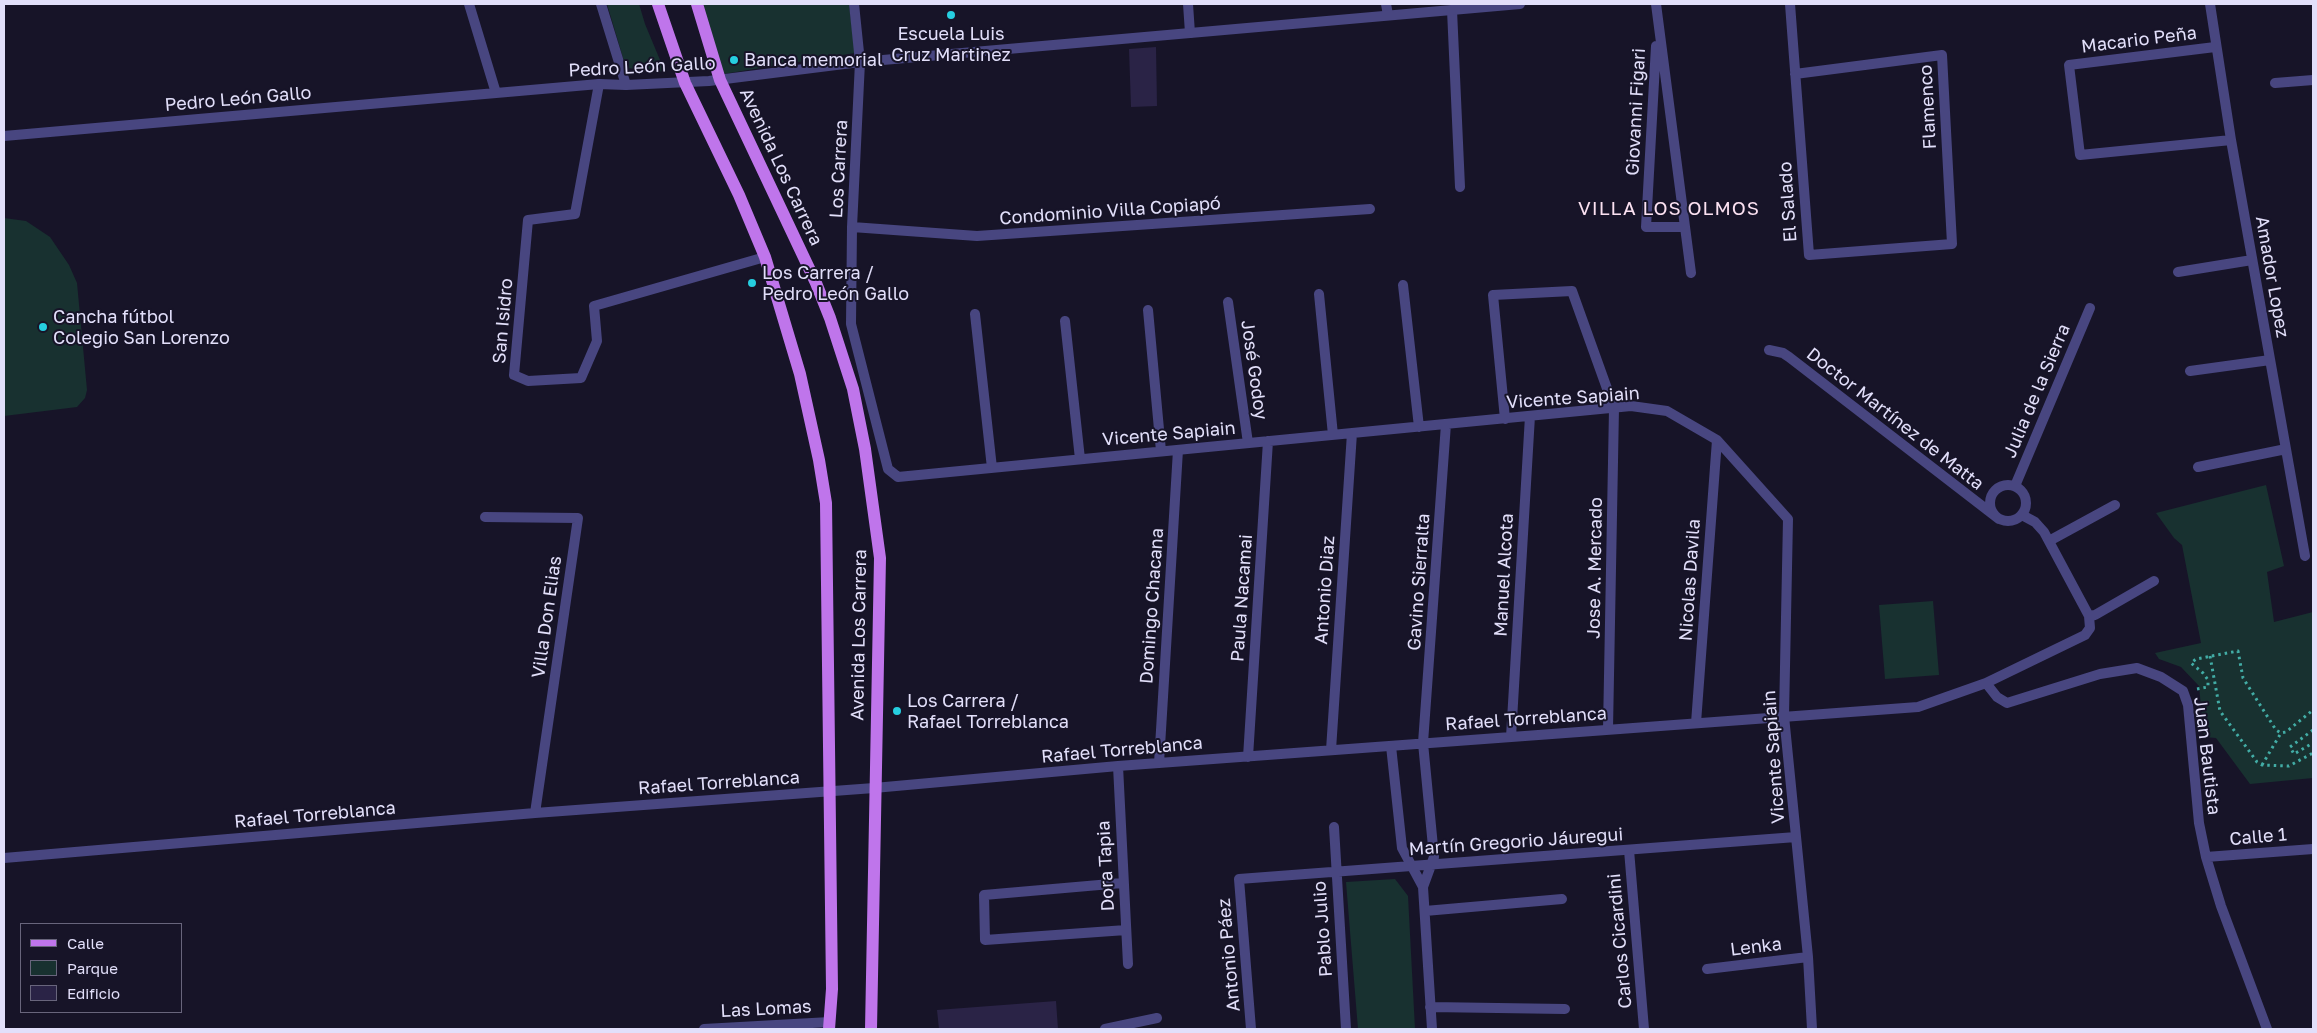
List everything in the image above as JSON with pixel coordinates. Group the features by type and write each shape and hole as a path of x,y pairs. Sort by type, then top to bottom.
{"main road":[{"name":"Avenida Los Carrera","path":"658,4 685,83 739,195 765,257 800,374 826,503 832,989 830,1026"},
{"name":"Avenida Los Carrera","path":"697,4 720,80 820,292 842,353 860,419 880,558 874,788 871,1029"}],"street":[{"path":"470,4 496,93"},
{"path":"601,4 626,86"},
{"name":"Los Carrera","path":"854,4 860,62 852,227 851,324 888,469 898,477"},
{"path":"1188,4 1190,33"},
{"path":"1386,4 1388,16"},
{"name":"Pedro León Gallo","path":"4,136 599,84 626,86 720,80 860,62 1520,4"},
{"name":"Giovanni Figari","path":"1656,4 1691,273"},
{"name":"El Salado","path":"1790,4 1808,255 1952,244"},
{"name":"Amador Lopez","path":"2210,4 2215,47 2231,140 2305,556"},
{"path":"1452,10 1460,187"},
{"name":"Giovanni Figari","path":"1658,21 1646,227 1684,227"},
{"name":"Macario Peña","path":"2215,47 2069,65 2080,155 2231,140"},
{"name":"Flamenco","path":"1795,74 1942,55 1952,244"},
{"path":"2275,84 2313,80"},
{"name":"San Isidro","path":"599,84 575,214 528,220 514,375 528,381 581,378 597,340 594,306 765,257"},
{"name":"Condominio Villa Copiapó","path":"852,227 978,236 1370,209"},
{"path":"2178,272 2252,260"},
{"path":"1404,285 1419,427"},
{"path":"1504,418 1493,295 1572,291 1614,408"},
{"path":"1318,294 1333,435"},
{"name":"José Godoy","path":"1228,302 1248,443"},
{"name":"Julia de la Sierra","path":"2015,486 2090,308"},
{"path":"1148,310 1161,451"},
{"path":"975,314 992,468"},
{"path":"1066,320 1080,459"},
{"name":"Doctor Martínez de Matta","path":"1769,350 1783,353 1789,357 1999,519"},
{"path":"2190,371 2270,360"},
{"name":"Vicente Sapiain","path":"898,477 1631,406 1667,411 1717,440 1788,519 1784,716 1808,957 1812,1029"},
{"name":"Jose A. Mercado","path":"1608,729 1614,408"},
{"name":"Manuel Alcota","path":"1511,737 1530,416"},
{"name":"Gavino Sierralta","path":"1423,887 1434,857 1424,743 1446,424"},
{"name":"Antonio Diaz","path":"1331,750 1352,433"},
{"name":"Nicolas Davila","path":"1696,723 1717,440"},
{"name":"Paula Nacamai","path":"1248,756 1268,441"},
{"path":"2198,467 2286,449"},
{"name":"Domingo Chacana","path":"1159,763 1178,450"},
{"path":"2015,486 2025,497 2026,504 2022,515 2012,521 1999,519 1991,510 1990,498 2000,487 2015,486"},
{"path":"2049,541 2115,505"},
{"path":"2022,515 2035,522 2044,532 2089,616 2095,616 2154,581"},
{"name":"Villa Don Elias","path":"485,517 578,518 535,813"},
{"name":"Rafael Torreblanca","path":"4,858 535,813 874,788 1118,766 1784,716 1918,708 1986,683 2085,635 2090,628 2089,616"},
{"name":"Juan Bautista","path":"1986,683 1997,697 2007,703 2100,674 2137,668 2161,677 2183,691 2188,705 2199,824 2206,858 2221,906 2267,1029"},
{"path":"1391,746 1402,848 1423,887 1432,1029"},
{"name":"Dora Tapia","path":"1118,766 1122,883 1128,964"},
{"name":"Pablo Julio","path":"1334,827 1335,872 1346,1029"},
{"name":"Martín Gregorio Jáuregui","path":"1239,879 1796,837"},
{"name":"Calle 1","path":"2206,858 2313,849"},
{"name":"Carlos Cicardini","path":"1629,850 1644,1029"},
{"name":"Antonio Páez","path":"1239,879 1251,1029"},
{"path":"1122,883 984,895 985,940 1126,930"},
{"path":"1425,911 1562,899"},
{"name":"Lenka","path":"1707,969 1808,957"},
{"path":"1430,1007 1565,1009"},
{"path":"1105,1029 1157,1018"},
{"name":"Las Lomas","path":"704,1029 830,1026"}],"path":[{"path":"2183,691 2208,687 2208,680 2204,673 2191,663 2196,659 2238,651 2243,678 2276,730 2281,734"},
{"path":"2210,656 2220,711 2257,762 2262,765 2289,766 2313,754"},
{"path":"2262,765 2281,734 2313,710"},
{"path":"2313,730 2290,747 2294,754 2313,743"}],"green space":[{"path":"607,4 639,4 645,24 665,72 626,68"},
{"path":"702,4 849,4 855,53 723,74"},
{"name":"Cancha fútbol Colegio San Lorenzo","path":"4,218 26,221 50,237 69,265 77,283 87,390 85,398 77,407 4,416"},
{"path":"2266,485 2284,566 2267,572 2274,622 2313,612 2313,778 2250,784 2216,738 2204,737 2199,686 2181,667 2159,659 2155,653 2201,643 2182,545 2174,538 2156,513"},
{"path":"1933,601 1939,675 1885,679 1879,605"},
{"path":"1395,879 1408,896 1415,1029 1358,1029 1346,882"}],"building":[{"path":"1156,47 1157,106 1131,107 1129,49"},
{"path":"1056,1001 1058,1029 939,1029 937,1010"}],"place":[{"name":"Escuela Luis Cruz Martinez","path":"951,15"},
{"name":"Banca memorial","path":"734,60"},
{"name":"Los Carrera / Pedro León Gallo","path":"752,283"},
{"name":"Cancha fútbol Colegio San Lorenzo","path":"43,327"},
{"name":"Los Carrera / Rafael Torreblanca","path":"897,711"}],"district":[{"name":"VILLA LOS OLMOS","path":"1669,209"}]}
